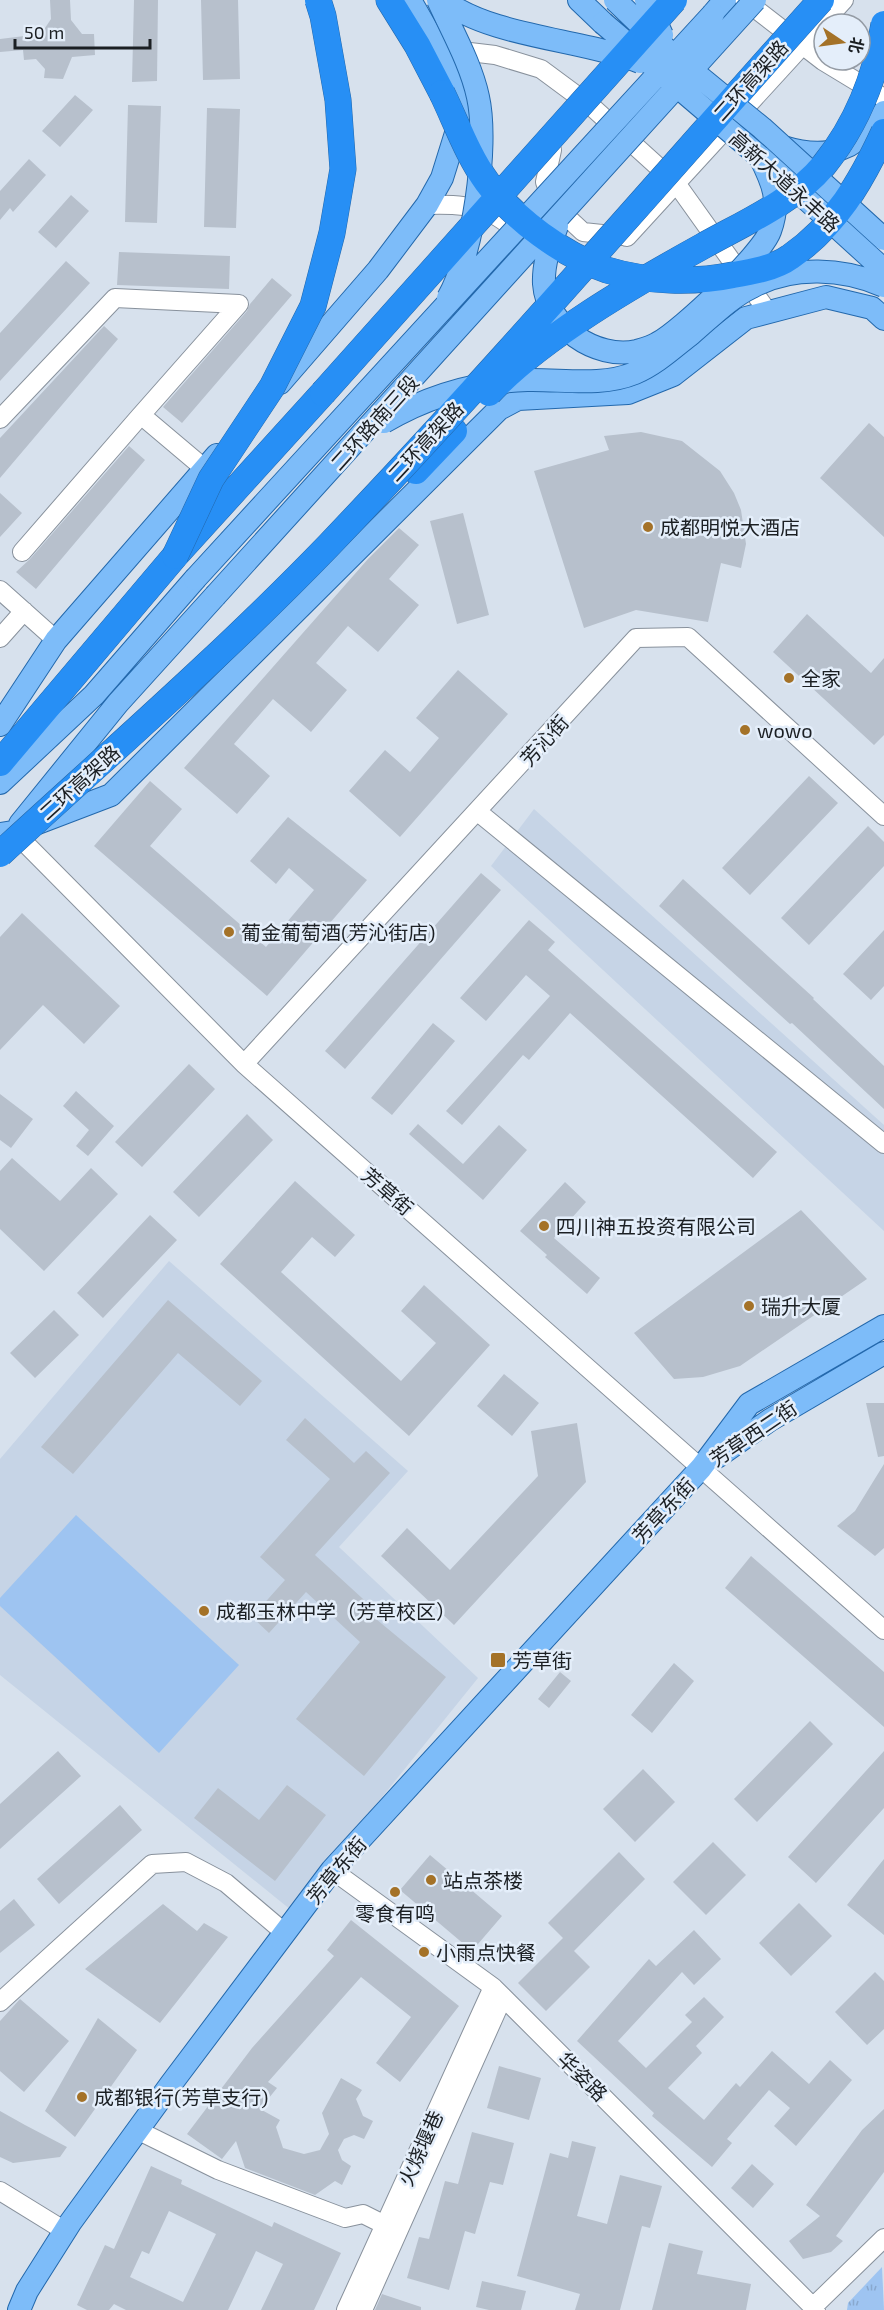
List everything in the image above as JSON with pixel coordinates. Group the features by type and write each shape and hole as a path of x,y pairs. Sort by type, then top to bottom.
{"highway":[{"path":"175,556 211,479 272,387 313,306 333,233 343,169 338,100 318,0"},
{"path":"389,0 417,45 487,182 532,227 570,253 608,270 644,277 707,280 752,272 788,259 822,231 855,191 884,132"},
{"path":"0,763 175,556 674,0"},
{"name":"二环高架路","path":"0,854 220,653 328,545 439,427 821,0"},
{"path":"328,545 354,537 500,381 544,346 702,246 756,217 801,186 823,166 849,130 865,100 880,50 884,24"}],"main road":[{"path":"0,725 56,640 378,270 427,205 442,178 461,117 451,72 410,0"},
{"path":"440,0 492,24 606,50 652,66"},
{"path":"433,321 452,291 470,236 482,138 478,97 440,0"},
{"name":"高新大道永丰路","path":"579,0 652,66 760,157 884,270"},
{"name":"高新大道永丰路","path":"615,0 668,51 783,147 884,239"},
{"path":"646,0 668,51"},
{"name":"二环路南三段","path":"0,783 94,695 195,579 725,0"},
{"name":"二环路南三段","path":"4,836 118,703 755,0"},
{"path":"783,147 806,153 844,148 861,140 884,112"},
{"path":"560,217 548,252 544,282 550,308 558,320 579,338 602,349 626,352 649,347 679,327 754,258 765,243 774,216 775,186 760,157"},
{"path":"364,433 411,406 466,388 526,380 595,381 634,373 660,359 739,295 763,281 790,275 835,272 884,286"},
{"path":"4,836 111,795 499,409 519,399 628,393 673,375 746,318 826,297 872,308 884,319"},
{"name":"芳草西二街","path":"701,1468 749,1404 884,1326"},
{"name":"芳草西二街","path":"701,1468 770,1420 884,1353"},
{"name":"芳草东街","path":"19,2310 27,2291 65,2231 137,2130 332,1870 701,1468"}],"street":[{"path":"495,213 686,0"},
{"path":"744,0 823,61 884,98"},
{"path":"519,399 564,306 844,0"},
{"path":"439,49 495,55 540,69 591,106 676,183 768,312"},
{"path":"552,150 545,182 554,205 583,232 628,236"},
{"path":"427,205 462,204 495,213 525,239 554,272 564,306"},
{"path":"0,419 115,298 238,304 22,552"},
{"path":"141,415 206,469"},
{"path":"0,590 56,640"},
{"path":"0,638 24,611"},
{"name":"芳沁街","path":"244,1064 636,638 688,637 881,807"},
{"path":"478,812 884,1144"},
{"name":"芳草街","path":"4,836 244,1064 884,1630"},
{"path":"0,2002 152,1864 186,1862 226,1883 285,1932"},
{"name":"华姿路","path":"332,1870 498,1992 815,2308"},
{"path":"363,2310 498,1992"},
{"name":"火烧堰巷","path":"346,2310 498,1992"},
{"path":"137,2130 228,2174 345,2218 363,2214 385,2225"},
{"path":"0,2191 65,2231"},
{"path":"815,2308 884,2238"}],"shaded area":[{"path":"534,809 884,1125 884,1231 491,866"},
{"name":"成都玉林中学（芳草校区）","path":"169,1261 408,1471 339,1547 478,1678 291,1910 0,1675 0,1459"}],"green space":[{"path":"76,1515 239,1665 159,1753 0,1606 0,1598"},
{"path":"882,2267 884,2310 847,2310 848,2303"}],"building":[{"path":"50,0 70,0 71,20 82,34 94,34 95,55 72,57 63,79 44,78 45,69 36,59 24,60 23,50 0,52 0,39 41,34 51,19"},
{"path":"134,0 158,0 157,81 132,82"},
{"path":"201,0 238,0 240,79 203,80"},
{"path":"75,95 93,110 60,147 42,131"},
{"path":"128,105 161,106 157,223 125,222"},
{"path":"207,108 240,109 236,228 204,227"},
{"path":"29,159 46,175 13,212 10,208 0,220 0,191"},
{"path":"71,195 89,211 56,248 38,232"},
{"path":"119,252 230,256 229,289 117,285"},
{"path":"66,261 90,283 0,381 0,333"},
{"path":"272,278 292,295 182,423 163,407 247,311 250,304"},
{"path":"104,326 118,339 0,478 0,438"},
{"path":"869,423 884,437 884,537 820,478"},
{"name":"成都明悦大酒店","path":"641,432 682,441 720,471 734,493 741,510 746,544 741,568 721,563 708,622 636,610 584,628 534,471 609,450 604,436"},
{"path":"129,446 145,460 36,589 16,572"},
{"path":"0,493 22,513 0,537"},
{"path":"463,513 489,615 457,624 430,521"},
{"path":"399,528 419,545 389,579 419,605 378,652 348,626 316,663 347,690 311,732 273,699 234,744 270,776 237,814 184,768 368,559"},
{"path":"807,614 871,673 884,658 884,735 874,745 773,652"},
{"path":"458,670 508,714 400,837 349,791 385,750 410,772 439,738 416,718"},
{"path":"809,776 838,803 750,895 722,868"},
{"path":"150,781 182,809 150,846 266,947 314,890 289,868 276,884 250,861 288,817 367,880 267,996 94,846"},
{"path":"868,826 884,842 884,866 809,945 781,918"},
{"path":"481,873 501,890 345,1069 325,1051"},
{"path":"683,879 814,998 884,1066 884,1109 792,1023 790,1024 659,906"},
{"path":"22,913 120,1006 84,1044 43,1005 0,1050 0,937"},
{"path":"529,920 555,942 548,950 777,1152 753,1178 570,1013 529,1060 523,1055 462,1125 446,1111 550,996 526,975 486,1021 460,998"},
{"path":"884,930 884,986 871,1000 843,974"},
{"path":"433,1023 455,1041 392,1115 371,1098"},
{"path":"189,1064 215,1089 142,1167 115,1142"},
{"path":"76,1091 114,1126 88,1156 76,1146 89,1130 63,1106"},
{"path":"0,1094 33,1119 11,1148 0,1140"},
{"path":"247,1114 273,1140 199,1217 173,1192"},
{"path":"418,1124 463,1164 499,1125 527,1150 483,1200 409,1134"},
{"path":"12,1158 60,1201 91,1168 118,1194 44,1271 0,1229 0,1171"},
{"path":"295,1181 355,1235 335,1257 312,1237 281,1272 401,1381 436,1343 401,1311 424,1285 490,1345 409,1436 220,1264"},
{"path":"565,1182 586,1202 554,1238 600,1278 587,1294 545,1257 547,1255 520,1231"},
{"name":"瑞升大厦","path":"801,1210 867,1279 740,1366 703,1377 674,1379 634,1333"},
{"path":"150,1215 177,1240 103,1318 77,1293"},
{"path":"168,1300 262,1381 240,1406 178,1353 73,1474 41,1447"},
{"path":"54,1310 79,1335 35,1378 10,1353"},
{"path":"504,1374 539,1403 512,1436 477,1406"},
{"path":"866,1403 884,1403 884,1456 878,1457"},
{"path":"305,1418 354,1463 366,1451 390,1473 315,1555 374,1609 370,1614 446,1677 364,1776 296,1719 360,1642 306,1592 269,1633 252,1617 285,1580 260,1557 330,1479 286,1440"},
{"path":"577,1423 586,1482 454,1625 381,1556 407,1528 450,1570 538,1476 531,1431"},
{"path":"884,1464 884,1548 875,1556 837,1526 855,1511"},
{"path":"751,1556 884,1672 884,1727 725,1588"},
{"path":"674,1663 694,1681 652,1733 631,1715"},
{"path":"560,1672 571,1681 549,1708 538,1699"},
{"path":"810,1721 833,1744 757,1822 734,1799"},
{"path":"58,1751 81,1776 0,1849 0,1804"},
{"path":"884,1751 884,1808 816,1883 788,1857"},
{"path":"643,1769 675,1802 635,1842 603,1809"},
{"path":"287,1785 326,1815 275,1881 194,1818 218,1788 259,1820"},
{"path":"120,1805 142,1830 59,1904 37,1879"},
{"path":"713,1842 746,1875 706,1915 673,1882"},
{"path":"619,1852 645,1879 574,1951 590,1967 546,2011 518,1983 563,1938 548,1923"},
{"path":"430,1855 502,1916 472,1951 400,1890"},
{"path":"884,1859 884,1935 847,1905"},
{"path":"14,1899 35,1925 0,1953 0,1911"},
{"path":"799,1903 832,1936 791,1976 759,1943"},
{"path":"163,1904 197,1931 204,1923 228,1937 160,2023 85,1969"},
{"path":"351,1920 459,2006 400,2082 376,2063 411,2017 361,1977 268,2082 277,2088 260,2109 280,2120 276,2127 283,2148 304,2154 320,2150 329,2134 322,2113 341,2078 362,2090 356,2099 363,2116 373,2121 364,2139 354,2135 344,2139 338,2150 342,2160 351,2166 342,2185 335,2181 315,2195 245,2168 236,2141 222,2159 187,2134 252,2048 334,1956 327,1950"},
{"path":"694,1930 721,1959 694,1985 682,1972 618,2041 646,2068 692,2022 685,2015 704,1997 724,2017 696,2046 702,2053 668,2088 704,2120 736,2083 740,2087 772,2051 809,2084 830,2060 852,2080 796,2146 774,2126 790,2108 769,2090 727,2139 732,2143 712,2167 652,2116 654,2113 577,2041 649,1959 656,1966"},
{"path":"875,1972 884,1981 884,2029 867,2045 835,2012"},
{"path":"20,1999 69,2041 24,2092 0,2071 0,2021"},
{"path":"98,2018 137,2050 75,2137 45,2111"},
{"path":"499,2066 541,2078 529,2120 487,2108"},
{"path":"884,2109 884,2172 836,2236 843,2241 831,2252 803,2259 789,2241 820,2216 806,2205 862,2130"},
{"path":"0,2111 67,2147 60,2157 13,2163 0,2157"},
{"path":"472,2132 514,2143 503,2185 490,2182 475,2234 465,2231 449,2290 407,2278 419,2237 429,2239 445,2181 458,2184"},
{"path":"572,2141 596,2147 577,2216 607,2224 620,2175 662,2186 650,2228 642,2226 620,2310 575,2310 580,2294 517,2276 550,2153 568,2158"},
{"path":"752,2164 774,2184 753,2208 731,2188"},
{"path":"151,2166 182,2180 181,2184 272,2227 274,2222 341,2253 314,2310 261,2310 283,2264 256,2251 228,2310 126,2310 114,2304 109,2310 87,2310 77,2305 105,2245 114,2249","holes":["169,2211 216,2234 183,2302 130,2277 142,2251 149,2254"]},
{"path":"669,2243 703,2251 697,2274 751,2284 746,2310 652,2310"},
{"path":"482,2281 526,2291 521,2310 489,2310 476,2307"},
{"path":"382,2294 421,2307 421,2310 375,2310"}],"place":[{"name":"成都明悦大酒店","path":"648,527"},
{"name":"全家","path":"789,678"},
{"name":"wowo","path":"745,730"},
{"name":"葡金葡萄酒(芳沁街店)","path":"229,932"},
{"name":"四川神五投资有限公司","path":"544,1226"},
{"name":"瑞升大厦","path":"749,1306"},
{"name":"成都玉林中学（芳草校区）","path":"204,1611"},
{"name":"芳草街","path":"498,1660"},
{"name":"站点茶楼","path":"431,1880"},
{"name":"零食有鸣","path":"395,1892"},
{"name":"小雨点快餐","path":"424,1952"},
{"name":"成都银行(芳草支行)","path":"82,2097"}]}
